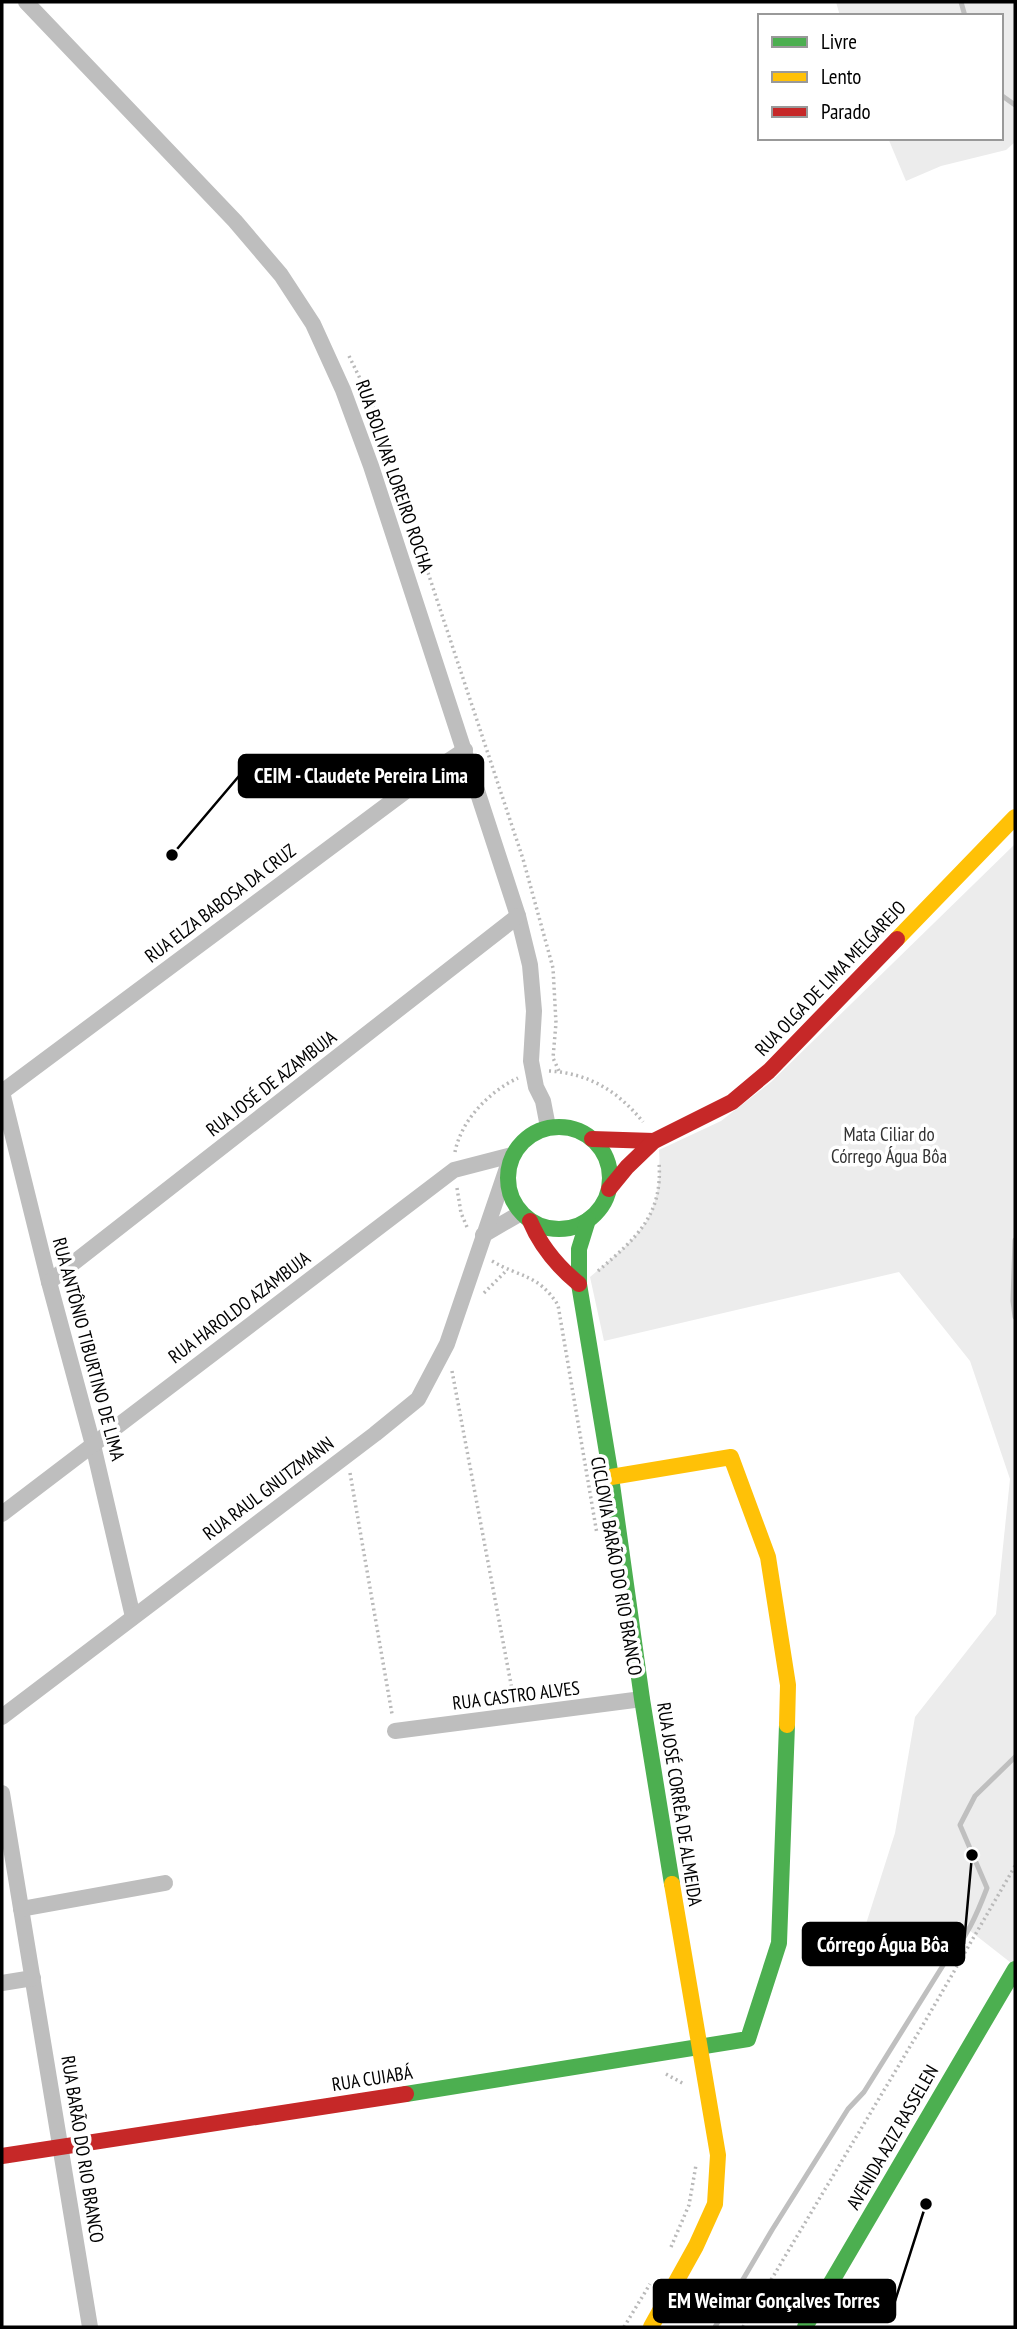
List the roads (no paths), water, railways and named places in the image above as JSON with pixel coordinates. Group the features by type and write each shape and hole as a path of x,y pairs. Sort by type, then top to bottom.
{"street":[{"name":"RUA BOLIVAR LOREIRO ROCHA","path":"26,2 235,221 281,275 313,324 343,390 371,466 519,916 530,965 534,1011 531,1061 548,1127"},
{"name":"RUA ELZA BABOSA DA CRUZ","path":"2,1092 430,773 465,750"},
{"name":"RUA OLGA DE LIMA MELGAREJO","path":"609,1189 627,1167 656,1140 732,1102 769,1071 1015,817"},
{"name":"RUA JOSÉ DE AZAMBUJA","path":"49,1282 519,916"},
{"name":"RUA ANTÔNIO TIBURTINO DE LIMA","path":"2,1092 93,1445 133,1617"},
{"path":"526,1217 544,1227 559,1229 574,1227 598,1212 609,1189 610,1175 602,1149 592,1139 579,1130 564,1126 548,1127 526,1137 510,1160 508,1191 545,1251 558,1267 579,1283"},
{"name":"RUA OLGA DE LIMA MELGAREJO","path":"592,1139 656,1140"},
{"name":"RUA RAUL GNUTZMANN","path":"2,1717 418,1399 447,1344 510,1160"},
{"name":"RUA HAROLDO AZAMBUJA","path":"2,1514 454,1170 510,1160"},
{"path":"481,1242 526,1217"},
{"name":"RUA JOSÉ CORRÊA DE ALMEIDA","path":"588,1220 579,1249 579,1283 611,1477 642,1699 698,2048 718,2155 715,2204 696,2246 652,2322"},
{"name":"RUA CUIABÁ","path":"2,2156 748,2039 779,1943 788,1685 768,1556 731,1457 611,1477"},
{"name":"RUA CASTRO ALVES","path":"396,1731 642,1699"},
{"name":"RUA BARÃO DO RIO BRANCO","path":"2,1793 90,2327"},
{"path":"21,1909 165,1883"},
{"name":"AVENIDA AZIZ RASSELEN","path":"805,2327 1015,1969"},
{"path":"2,1983 33,1978"}],"waterway":[{"path":"961,2 964,14"},
{"path":"1003,96 1015,105"},
{"path":"1015,1240 1015,1317"},
{"path":"715,2327 848,2109 864,2092 970,1926 987,1888 960,1825 975,1796 1015,1757"}],"place":[{"name":"CEIM - Claudete Pereira Lima","path":"172,855"},
{"name":"Córrego Água Bôa","path":"972,1855"},
{"name":"EM Weimar Gonçalves Torres","path":"926,2204"}],"park label":[{"name":"Mata Ciliar do Córrego Água Bôa","path":"889,1145"}]}
